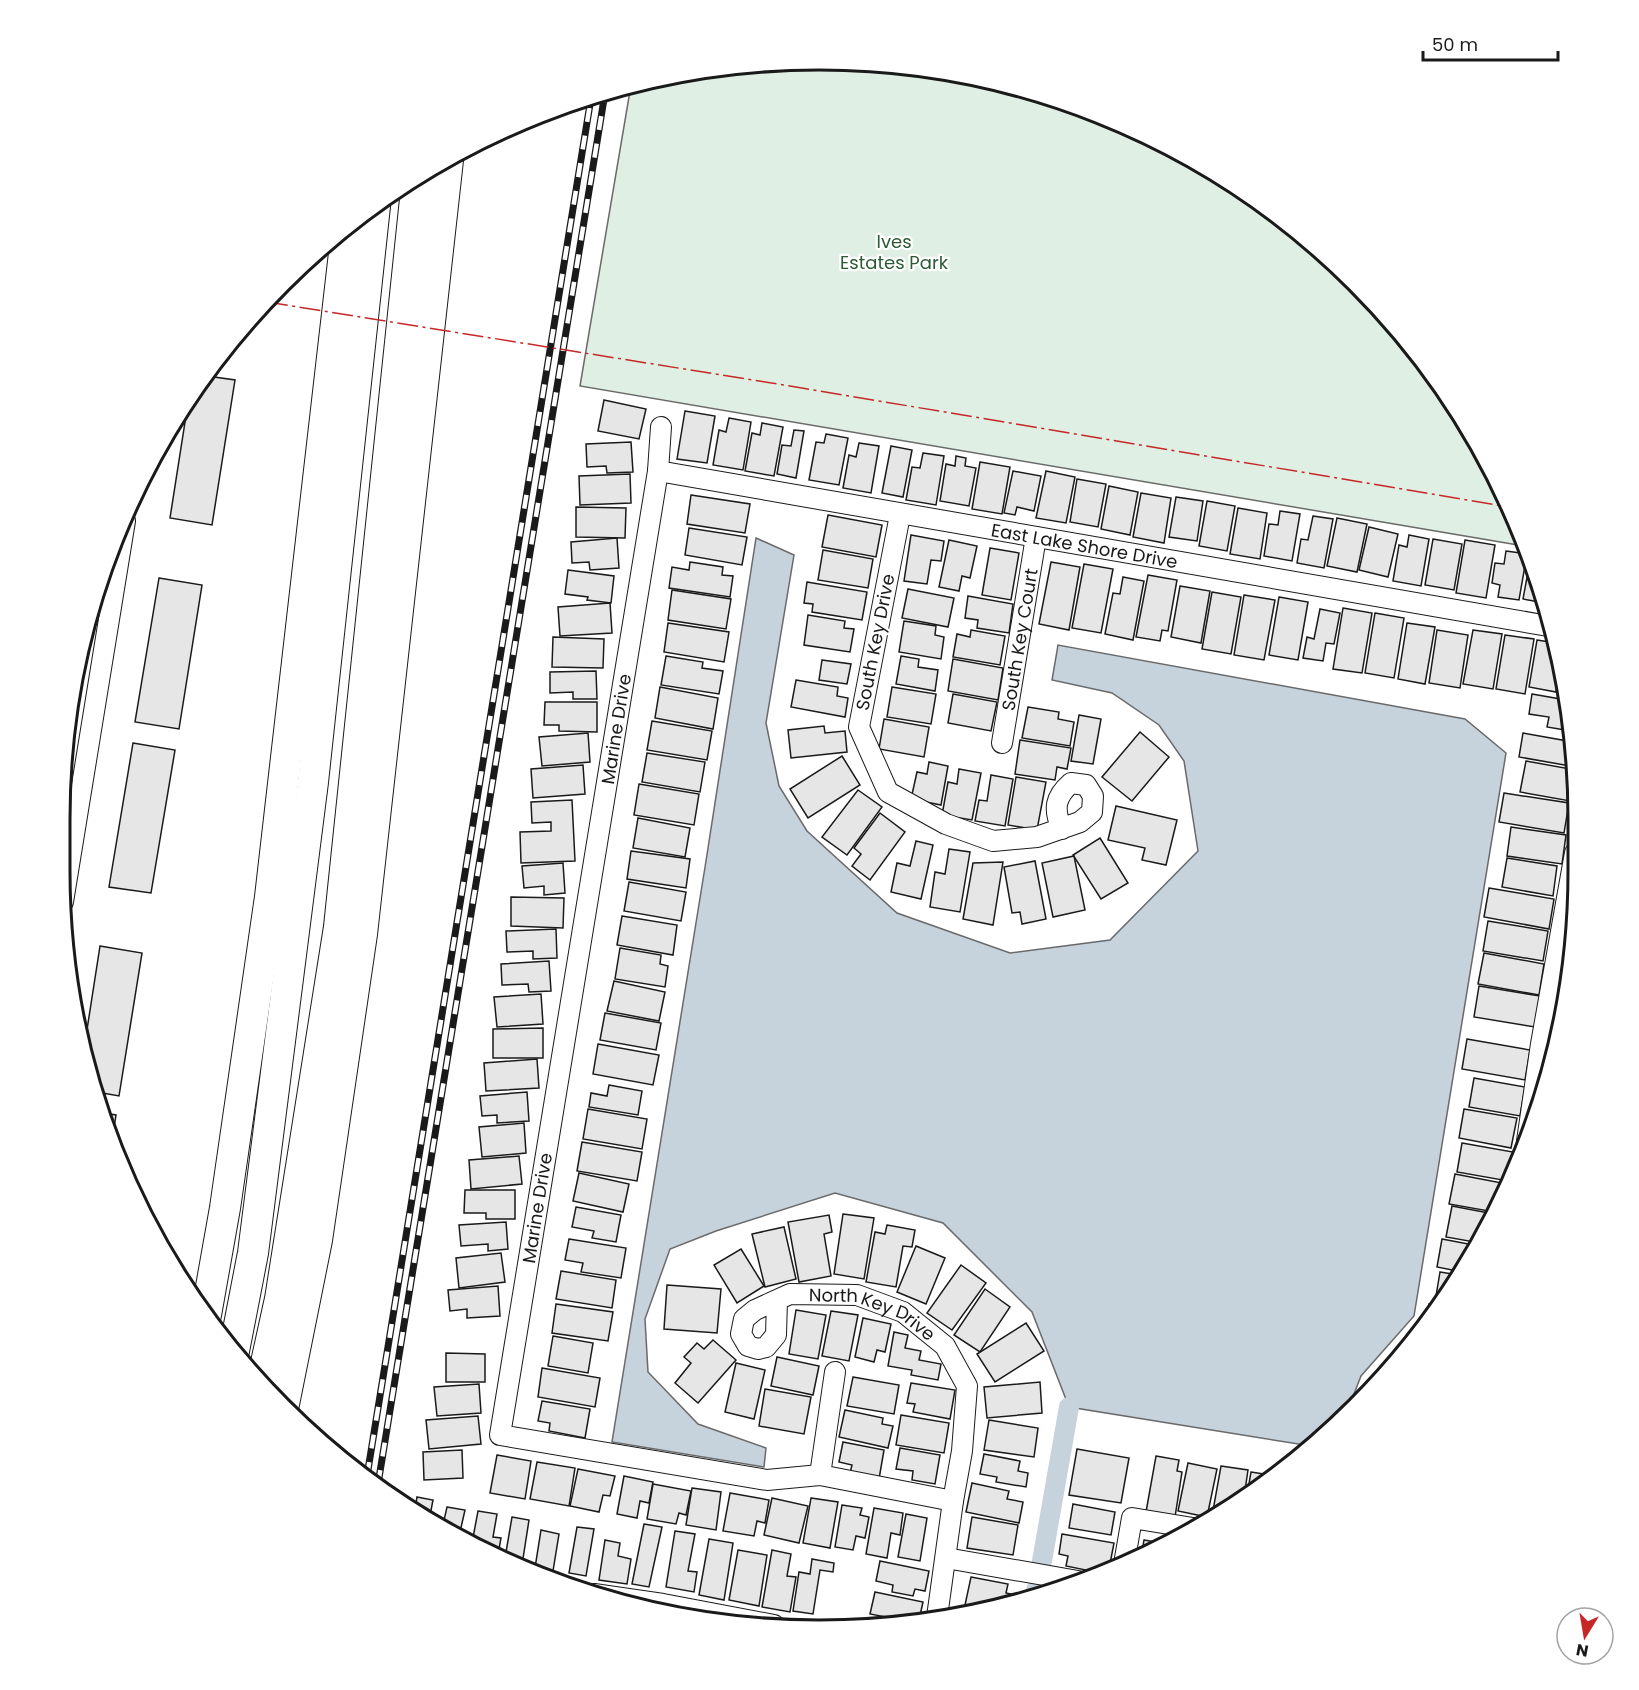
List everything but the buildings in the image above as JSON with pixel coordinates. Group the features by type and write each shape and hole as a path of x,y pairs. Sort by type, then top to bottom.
{"highway":[{"path":"286,1395 317,1240 362,934 447,170"},
{"path":"264,1372 280,1299 339,927 416,189"},
{"path":"236,1340 252,1253 313,782 374,218"},
{"path":"208,1302 225,1208 270,897 345,240"}],"street":[{"path":"658,471 661,427"},
{"name":"East Lake Shore Drive","path":"658,471 1543,625"},
{"name":"Marine Drive","path":"658,471 500,1435 767,1480 820,1475 953,1501"},
{"name":"South Key Drive","path":"900,514 859,727 888,792 946,824 993,841 1037,837 1062,829"},
{"name":"South Key Court","path":"1002,743 1036,537"},
{"path":"70,859 120,555"},
{"path":"1548,1041 1567,908"},
{"name":"North Key Drive","path":"777,1300 790,1294 857,1295 903,1312 945,1346 967,1386 962,1451 953,1501"},
{"path":"820,1475 835,1372"},
{"path":"937,1610 953,1501"},
{"path":"1126,1553 1132,1518 1181,1526"},
{"path":"946,1558 1064,1579"}],"green space":[{"name":"Ives Estates Park","path":"820,70 917,77 966,85 1060,110 1151,148 1236,197 1313,256 1383,326 1442,403 1491,488 1516,545 580,386 629,95 722,77"}],"shaded area":[{"path":"756,538 794,555 766,723 779,786 807,831 897,913 1010,953 1110,940 1198,851 1184,761 1159,725 1112,693 1052,680 1058,645 1465,719 1506,753 1414,1316 1361,1376 1354,1395 1300,1444 1069,1407 1032,1312 943,1223 835,1193 716,1231 670,1249 645,1319 648,1372 698,1424 766,1448 764,1467 612,1442"}],"waterway":[{"path":"1042,1561 1069,1407"}],"railway":[{"path":"379,1476 603,103"},
{"path":"368,1468 590,107"}],"power":[{"path":"277,304 790,386 1499,505"}]}
